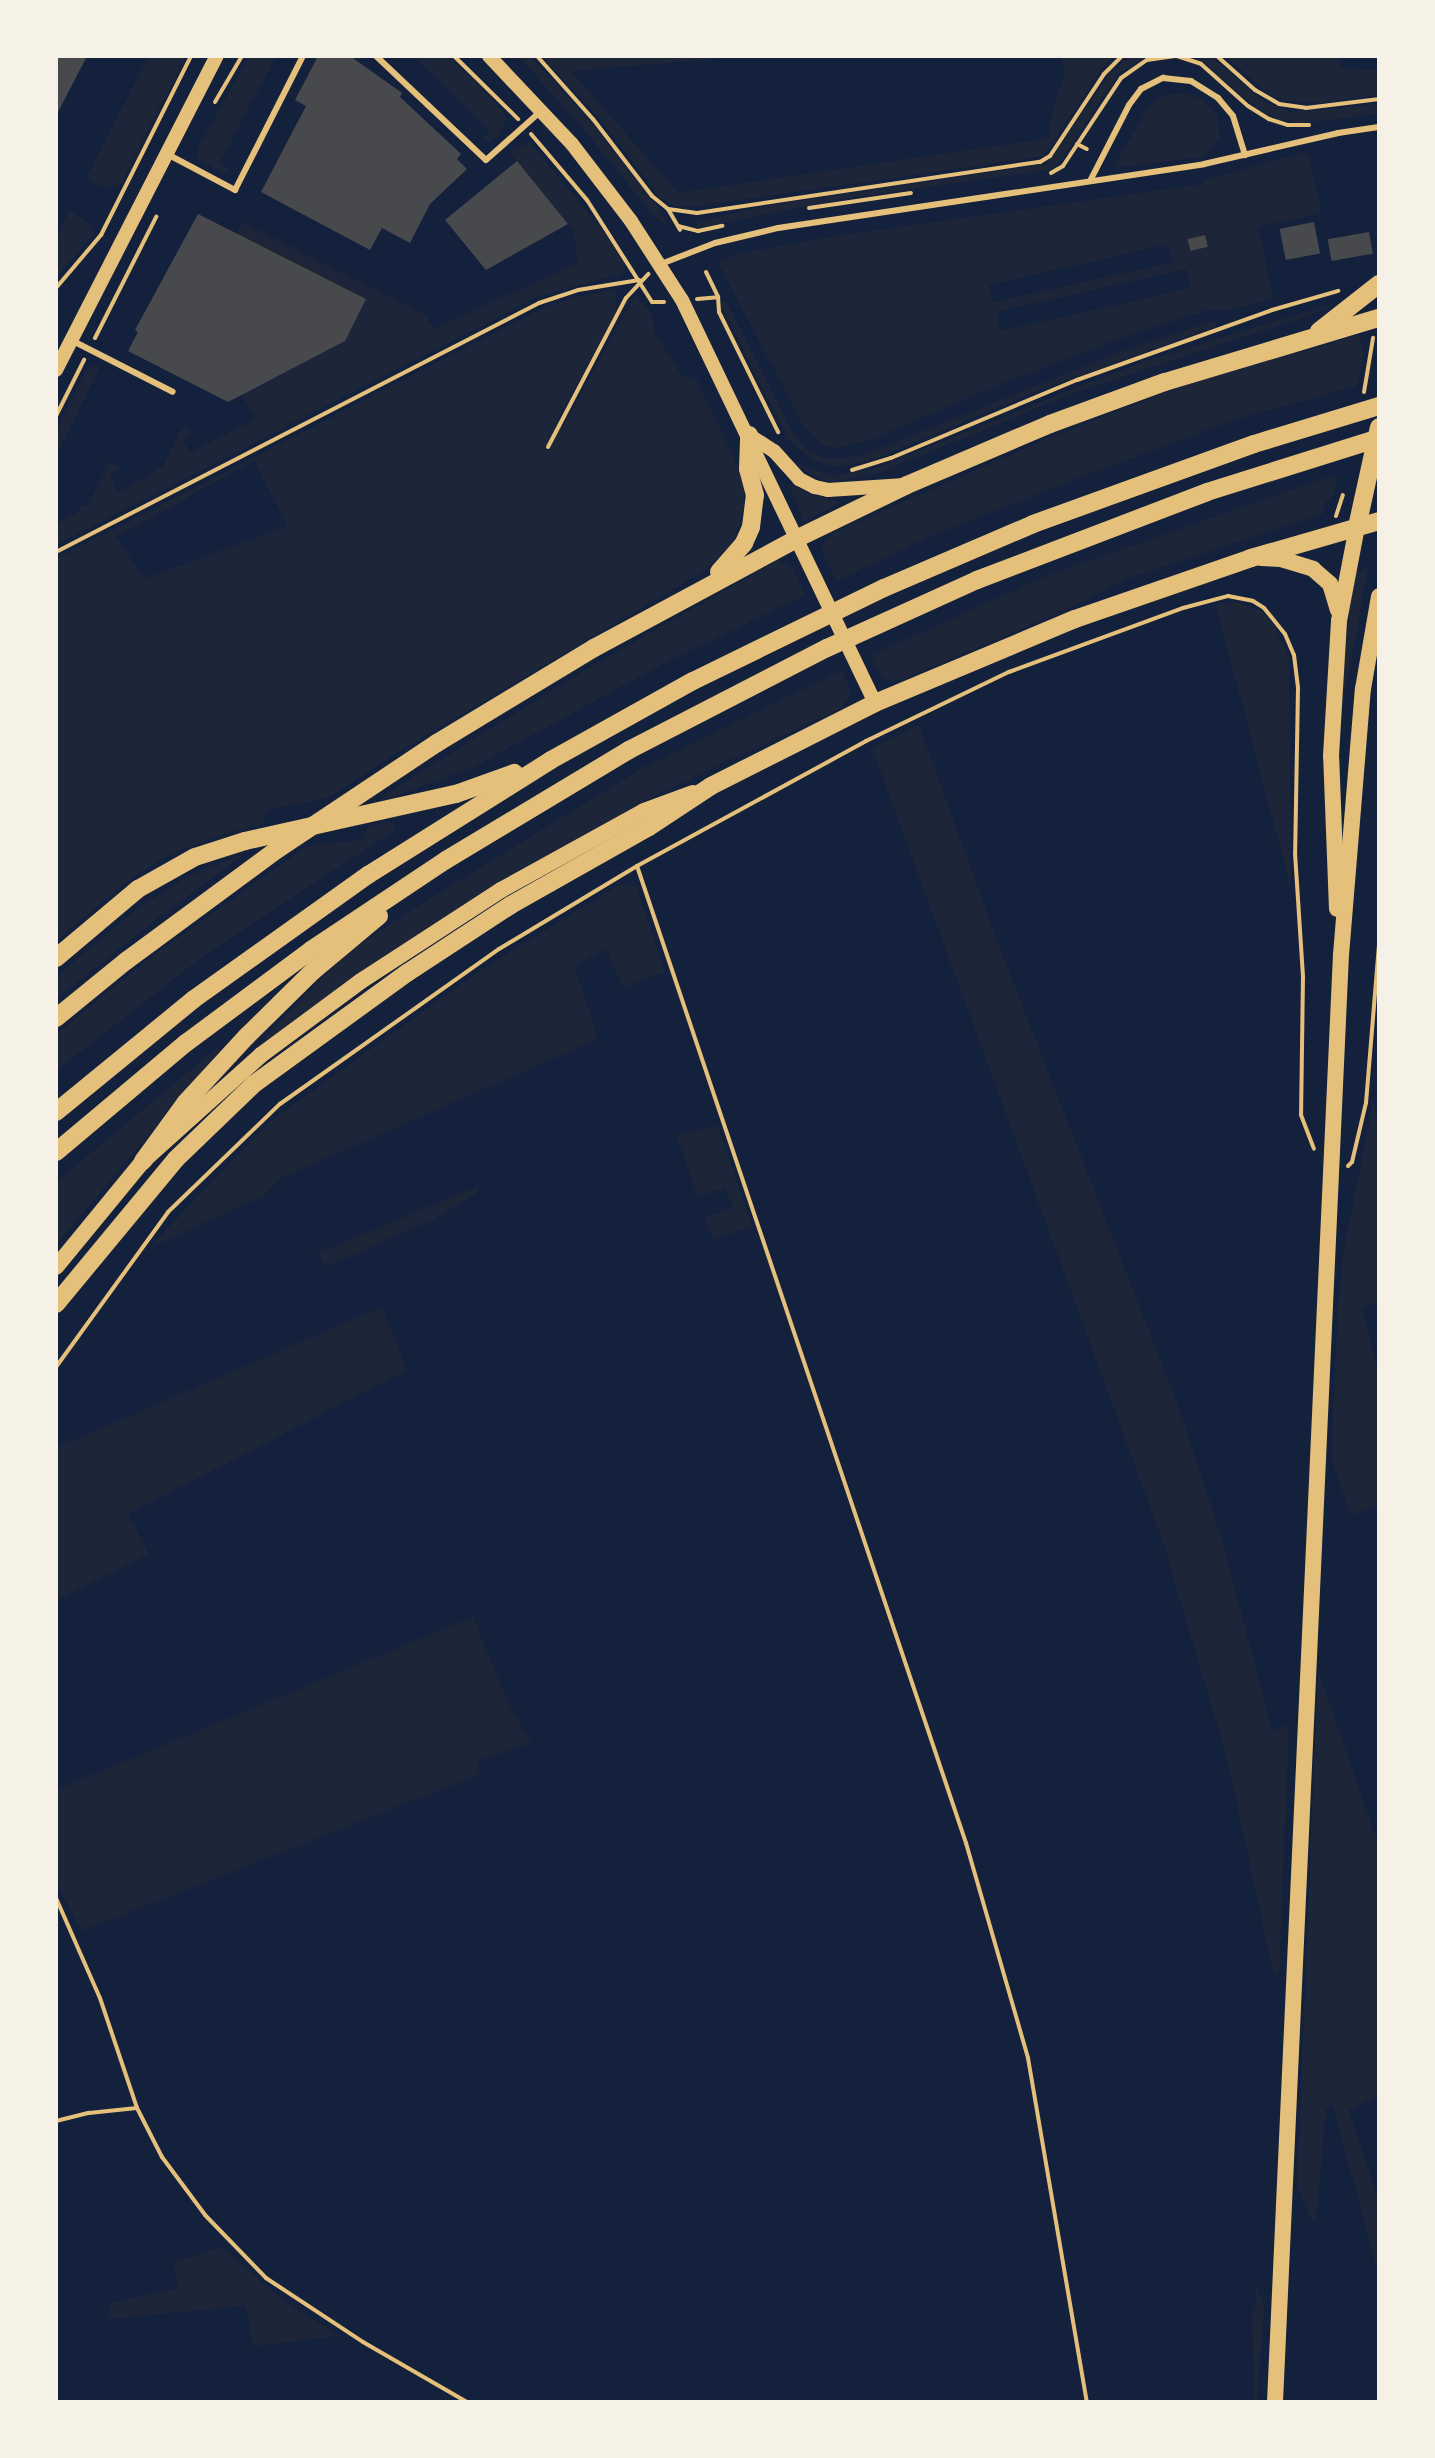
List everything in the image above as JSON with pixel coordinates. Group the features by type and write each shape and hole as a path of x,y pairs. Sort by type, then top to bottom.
{"main road":[{"path":"1310,337 1379,284"},
{"path":"56,1018 126,961 278,849 352,799 505,701 707,584 907,485 1112,401 1379,318"},
{"path":"56,1112 194,999 368,875 551,760 721,667 934,566 1145,482 1379,406"},
{"path":"1341,955 1331,797 1339,621 1379,427"},
{"path":"707,584 735,555 751,527 755,495 748,469 749,435"},
{"path":"56,1152 227,1012 446,860 629,750 911,609 1126,521 1379,438"},
{"path":"143,1161 261,1055 439,929 644,811 711,786 875,703 1075,619 1251,558 1379,521"},
{"path":"1251,558 1281,559 1303,564 1322,575 1334,592 1339,621"},
{"path":"1275,2402 1341,955 1363,689 1379,596"},
{"path":"56,958 138,889 195,857 245,841 456,794 551,760"},
{"path":"56,1304 176,1159 254,1084 407,973 511,905 649,827 711,786"},
{"path":"56,1267 143,1161 186,1102 246,1037 313,971 446,860"}],"street":[{"path":"489,56 543,110 604,185 682,300 875,703"},
{"path":"56,370 214,58"},
{"path":"749,435 774,451 799,479 815,487 828,490 907,485"}],"lane":[{"path":"166,154 235,190 303,56"},
{"path":"376,56 486,160 543,110"},
{"path":"1090,181 1129,105 1141,89 1163,78 1191,81 1218,98 1233,116 1245,155"},
{"path":"660,265 704,246 778,228 1245,155 1379,127"},
{"path":"71,340 173,392"}],"path":[{"path":"56,288 101,235 191,56"},
{"path":"211,108 242,56"},
{"path":"454,56 524,125 587,200 652,302"},
{"path":"537,56 593,119 652,196 668,209 679,228 698,231 728,225"},
{"path":"668,209 697,213 1046,159 1104,74 1122,56"},
{"path":"1040,176 1059,170 1121,78 1147,60 1177,56 1201,64 1248,106 1269,119 1288,125 1317,125"},
{"path":"1217,56 1255,90 1279,104 1306,108 1379,99"},
{"path":"1077,144 1087,149"},
{"path":"804,209 919,192"},
{"path":"98,333 161,206"},
{"path":"548,447 639,280 660,265"},
{"path":"706,272 718,297 719,312 782,438"},
{"path":"56,552 539,303 578,290 639,280"},
{"path":"847,471 891,458 1064,385 1272,310 1344,289"},
{"path":"1367,378 1374,337"},
{"path":"56,416 81,366"},
{"path":"1337,510 1345,485"},
{"path":"56,1367 168,1212 280,1104 499,949 637,866 866,741 1009,672 1195,604 1228,596 1253,601 1275,619 1285,634 1296,672 1295,853 1303,976 1301,1115 1313,1147 1332,1180 1352,1162 1366,1103 1379,944"},
{"path":"637,866 966,1843 1028,2058 1087,2402"},
{"path":"56,1898 100,1998 137,2108 162,2157 205,2215 266,2278 363,2342 467,2402"},
{"path":"56,2121 89,2113 137,2108"}],"shaded area":[{"path":"149,56 186,56 121,184 108,188 100,186 86,178"},
{"path":"249,56 276,56 219,164 230,170 224,174 198,159 198,148"},
{"path":"414,56 448,56 490,96 507,118 497,137 490,142 482,141 489,130"},
{"path":"518,56 530,56 590,121 660,210 667,226 652,214 582,127"},
{"path":"542,56 747,56 571,71 678,193 1050,138 1049,125 1064,74 1062,56 1114,56 1102,68 1044,156 690,207 672,205 659,196 598,117"},
{"path":"1130,56 1148,56 1119,73 1058,165 1049,170 850,198 697,228 696,222 770,205 1047,164 1109,74"},
{"path":"1193,56 1210,56 1263,101 1291,112 1379,104 1379,114 1301,123 1279,120 1260,110"},
{"path":"1226,56 1339,56 1339,68 1379,70 1379,95 1321,103 1287,101 1268,94"},
{"path":"1182,93 1200,98 1217,114 1220,137 1210,152 1202,157 1113,168 1150,104 1165,95"},
{"path":"530,142 615,246 625,263 622,274 539,296 56,545 56,524 78,512 81,506 87,507 110,462 121,467 110,475 118,492 154,472 157,466 162,468 183,427 194,433 183,440 190,453 255,419 242,395 345,341 237,234 242,222 425,314 433,329 578,263 573,229 509,152"},
{"path":"1304,152 1308,155 1321,210 1317,214 1259,227 1273,298 1228,311 1211,309 1122,338 998,385 870,440 839,448 822,445 803,425 718,262 735,254 842,235 1203,184 1203,181","holes":["1169,244 1173,262 993,302 989,285","1186,269 1190,288 1001,331 996,312"]},
{"path":"70,211 89,223 94,234 56,277 56,237"},
{"path":"616,290 616,312 558,420 562,428 635,296 650,310 655,333 682,376 697,380 737,464 744,487 744,506 736,536 728,548 704,571 408,746 328,798 270,809 261,825 216,836 165,857 126,882 56,941 56,559 541,309 576,297","holes":["254,461 288,526 144,579 116,537"]},
{"path":"726,301 794,435 808,450 828,459 863,455 1125,350 1213,321 1217,326 1040,390 873,460 834,467 813,461 788,439 720,304"},
{"path":"1338,302 1311,315 1074,393 876,474 828,482 791,461 833,476 873,469 1139,363"},
{"path":"1359,335 1364,353 1356,386 1234,420 1073,480 927,538 836,581 823,553 822,545 833,533 1051,437 1179,387"},
{"path":"95,365 100,367 56,456 56,430 86,370"},
{"path":"1337,474 1335,493 1325,503 1323,514 1132,577 1056,614 901,680 891,682 883,678 870,656 1043,577"},
{"path":"792,486 814,496 841,502 805,521 790,489"},
{"path":"778,560 793,568 806,595 670,660 472,768 381,801 384,795 587,669"},
{"path":"1368,568 1346,690 1342,689 1353,573"},
{"path":"1235,602 1262,611 1274,624 1289,657 1291,889 1216,605"},
{"path":"842,670 851,693 841,708 666,790 505,878 384,956 267,1040 265,1037 348,952 407,913 644,767"},
{"path":"919,725 998,943 1182,1416 1225,1550 1272,1732 1289,1724 1279,1975 1273,1973 1228,1762 1163,1542 872,748"},
{"path":"386,822 396,824 392,832 202,957 56,1071 56,1034 155,954 307,846 362,840 368,828"},
{"path":"247,852 56,999 56,977 138,908 188,876"},
{"path":"619,885 636,886 665,972 623,988 606,949 574,965 598,1039 279,1179 264,1196 149,1248 268,1123 481,970"},
{"path":"218,1047 220,1050 56,1245 56,1182"},
{"path":"1373,1103 1379,1127 1379,1302 1362,1307 1379,1378 1379,1512 1376,1505 1351,1515 1331,1458 1338,1310 1343,1253"},
{"path":"717,1125 752,1226 713,1240 705,1217 733,1208 725,1188 698,1196 676,1135"},
{"path":"478,1186 478,1192 436,1218 326,1267 318,1253"},
{"path":"382,1307 407,1370 128,1514 149,1554 56,1600 56,1448"},
{"path":"473,1617 507,1700 531,1743 477,1761 480,1774 82,1931 56,1883 56,1790"},
{"path":"1318,1670 1379,1846 1379,2095 1349,2110 1379,2200 1379,2275 1333,2107 1326,2109 1317,2213 1313,2223 1297,2186"},
{"path":"222,2247 285,2302 340,2336 254,2346 245,2306 108,2319 111,2303 178,2288 174,2262"},
{"path":"1256,2282 1264,2308 1257,2402 1254,2402 1252,2313 1256,2307"}],"building":[{"path":"56,56 87,56 56,116"},
{"path":"318,56 350,56 402,93 400,97 461,154 457,159 467,169 430,204 410,243 382,228 370,250 261,192 306,106 295,100"},
{"path":"517,161 568,224 486,270 445,220"},
{"path":"198,214 366,299 345,341 228,402 128,351 138,332 135,330"},
{"path":"1314,222 1320,253 1286,260 1280,229"},
{"path":"1369,232 1373,254 1331,261 1328,239"},
{"path":"1205,235 1208,247 1190,251 1188,239"}]}
